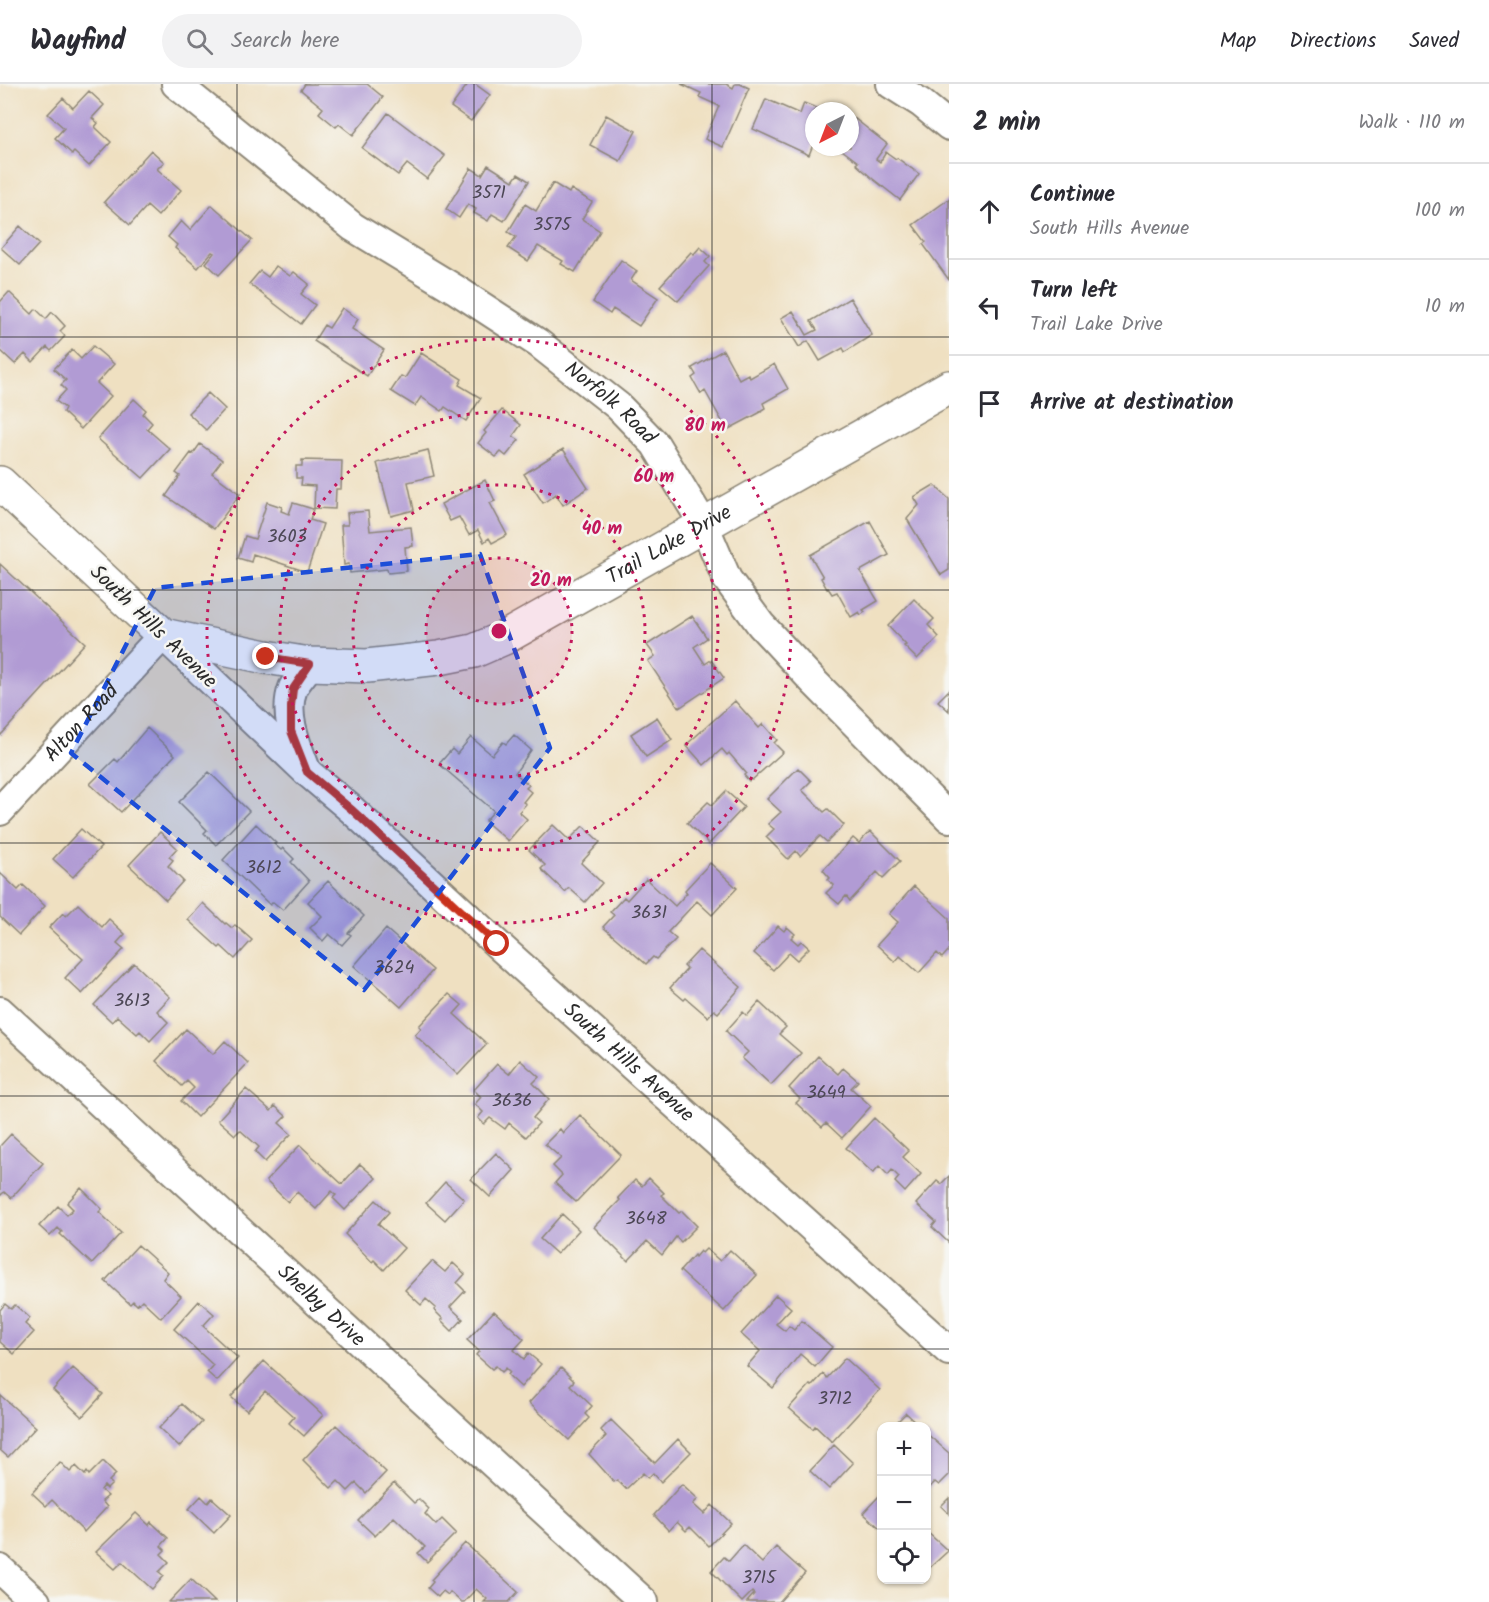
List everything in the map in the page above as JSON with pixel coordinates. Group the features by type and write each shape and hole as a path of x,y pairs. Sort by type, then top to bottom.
{"street":[{"name":"Norfolk Road","path":"176,84 353,227 538,343 618,406 655,444 704,525 727,579 760,625 949,818"},
{"path":"891,84 921,103 949,126"},
{"name":"Trail Lake Drive","path":"163,635 310,664 367,666 474,651 540,619 949,387"},
{"name":"South Hills Avenue","path":"0,483 307,772 351,809 506,952 949,1351"},
{"name":"Alton Road","path":"0,811 163,635"},
{"name":"South Hills Avenue","path":"307,772 291,731 291,706 293,689 310,664"},
{"name":"Shelby Drive","path":"0,1011 644,1602"},
{"path":"0,1569 36,1602"}],"highlighted area":[{"path":"480,554 550,748 364,990 71,753 155,588"}],"building":[{"path":"305,84 367,84 383,97 353,135 339,124 336,127 319,113 323,108 301,90"},
{"path":"468,84 475,84 490,95 471,121 451,107"},
{"path":"681,84 726,84 733,88 735,84 740,84 749,88 723,147 705,139 719,106 699,97 701,93"},
{"path":"89,91 104,105 92,118 98,123 95,127 111,142 89,166 55,138 64,128 48,114 63,98 73,108"},
{"path":"766,99 800,114 805,103 805,153 753,129"},
{"path":"388,113 445,156 427,179 407,164 398,175 362,148"},
{"path":"606,115 636,131 620,161 590,145"},
{"path":"859,122 887,144 876,159 880,162 886,152 919,174 900,200 856,164 858,162 850,156 859,156"},
{"path":"151,150 164,162 157,169 181,190 158,216 147,206 130,225 104,202"},
{"path":"488,165 513,181 518,174 529,181 504,221 492,214 488,221 474,213 476,209 468,204 459,218 446,209 471,168 482,175"},
{"path":"553,183 569,193 571,189 592,202 582,219 600,231 575,272 561,264 563,261 538,246 528,261 508,248 516,237 508,232 525,204 536,211"},
{"path":"949,199 949,280 923,244 926,242 913,225"},
{"path":"212,205 252,240 219,275 206,263 214,253 212,252 198,268 175,248 177,245 168,237 181,221 190,230"},
{"path":"20,226 39,244 20,265 1,248"},
{"path":"700,247 710,256 705,262 709,266 678,301 660,286 691,252 694,254"},
{"path":"621,260 637,271 631,280 658,298 639,326 613,309 610,314 593,302"},
{"path":"276,266 290,276 294,272 309,284 301,294 315,305 301,324 249,284 260,271 268,277"},
{"path":"9,292 32,314 36,309 46,319 52,312 65,326 60,331 65,336 51,351 47,347 33,362 25,354 15,364 0,350 0,302"},
{"path":"850,298 872,335 845,352 843,348 820,361 808,341 799,347 781,318 793,311 807,335 817,330 811,321"},
{"path":"342,308 358,319 352,329 384,350 367,376 314,341 324,325 329,328"},
{"path":"93,346 114,364 97,383 111,396 81,429 63,412 65,408 56,401 66,390 61,385 66,380 54,369 72,350 81,359"},
{"path":"723,350 739,379 748,374 750,378 774,364 788,389 763,403 765,408 761,412 727,430 705,391 701,394 692,378 696,375 692,368"},
{"path":"421,353 462,379 459,385 481,398 466,421 445,407 442,411 421,397 415,406 391,391 401,376 405,378"},
{"path":"208,393 225,409 206,430 188,413"},
{"path":"134,399 146,410 143,414 152,423 147,429 170,449 143,478 98,439"},
{"path":"502,410 521,425 513,436 519,440 506,456 501,452 496,457 478,443 486,433 484,431"},
{"path":"200,444 222,460 212,473 240,494 214,529 166,496 180,476 176,473"},
{"path":"563,449 588,488 563,505 556,494 543,503 524,474"},
{"path":"428,450 434,476 408,482 414,510 391,516 377,463"},
{"path":"302,460 342,461 341,489 336,489 335,509 314,508 315,486 301,485 302,478 296,478 296,466 302,466"},
{"path":"485,480 495,501 490,503 507,535 492,543 489,538 484,542 478,530 469,535 459,517 450,521 441,504"},
{"path":"934,485 949,499 949,570 941,575 907,519 919,505 914,497"},
{"path":"267,502 282,507 281,511 289,514 293,503 313,509 310,520 323,524 307,572 253,554 251,562 238,558 245,536 255,539"},
{"path":"368,511 370,531 411,527 413,546 405,547 407,571 388,573 387,569 350,573 349,564 344,565 341,525 348,525 347,513"},
{"path":"870,521 889,555 860,571 878,601 863,610 865,612 861,615 859,612 851,617 837,592 832,594 827,589 810,555"},
{"path":"0,564 85,643 0,736"},
{"path":"914,599 934,619 928,625 939,637 917,659 888,626"},
{"path":"692,616 707,638 694,647 705,664 711,660 724,678 679,708 648,661 655,656 647,645"},
{"path":"949,690 949,711 938,701"},
{"path":"735,701 759,728 763,724 777,740 774,743 783,752 749,781 744,775 746,773 729,753 727,755 722,749 704,765 686,745"},
{"path":"657,717 672,740 646,757 631,734"},
{"path":"147,728 175,755 121,812 90,784 115,759 118,762"},
{"path":"514,735 531,750 515,773 529,785 526,788 531,792 523,802 526,804 519,812 527,819 508,841 485,821 494,811 439,764 452,749 457,754 471,737 492,755 503,742 506,744"},
{"path":"798,768 811,781 802,790 824,812 828,809 844,825 827,842 820,836 800,856 796,851 788,859 766,837 774,829 768,824 781,812 767,799"},
{"path":"209,772 249,811 216,845 204,833 207,830 179,802"},
{"path":"726,791 744,807 709,844 687,823 708,802 712,805"},
{"path":"256,824 276,843 274,844 281,850 283,848 294,859 291,862 309,881 283,910 273,902 270,905 223,860"},
{"path":"553,825 569,840 583,826 600,842 581,863 602,883 585,902 569,888 565,892 541,869 545,865 529,850"},
{"path":"81,829 101,847 73,877 53,859"},
{"path":"870,831 900,861 883,878 877,872 850,901 846,896 839,904 826,893 834,885 828,880 830,878 823,870 853,838 859,843"},
{"path":"160,832 177,848 169,857 173,860 168,866 183,881 166,900 129,865"},
{"path":"710,863 737,888 712,915 697,901 668,932 676,939 656,959 653,957 646,964 603,927 614,915 610,912 624,897 627,900 646,879 675,906 687,893 685,890"},
{"path":"0,873 18,890 23,885 45,906 19,935 0,917"},
{"path":"328,881 364,916 348,933 351,935 342,945 329,934 323,941 310,928 322,916 308,902"},
{"path":"914,886 949,918 949,950 942,958 937,953 919,973 900,956 895,962 877,945 898,922 889,914"},
{"path":"203,903 225,924 232,928 235,925 252,940 235,959 188,920"},
{"path":"78,904 102,927 109,919 125,934 117,943 124,949 82,994 65,978 83,959 49,928 63,913 66,916"},
{"path":"778,926 784,931 787,927 795,934 791,938 798,944 801,941 809,948 797,960 789,953 773,970 754,953"},
{"path":"386,929 433,970 401,1007 354,966"},
{"path":"699,950 741,987 718,1013 714,1010 708,1017 670,988 687,969 684,966"},
{"path":"134,963 170,997 157,1011 168,1022 150,1041 140,1031 137,1034 117,1016 112,1022 94,1005"},
{"path":"449,994 462,1005 454,1014 487,1044 458,1075 415,1035 421,1028 419,1026"},
{"path":"759,1002 786,1027 779,1034 801,1053 771,1085 742,1058 748,1052 726,1031 743,1012 747,1016"},
{"path":"186,1029 213,1054 225,1041 248,1063 197,1117 181,1101 194,1088 187,1081 182,1086 156,1061"},
{"path":"818,1056 838,1074 843,1068 858,1081 851,1088 871,1106 842,1138 826,1123 822,1127 796,1103 800,1099 789,1088"},
{"path":"520,1060 539,1077 533,1083 549,1099 533,1118 539,1123 526,1137 509,1123 505,1129 490,1118 484,1124 478,1118 483,1112 475,1104 481,1097 474,1090 497,1064 509,1074"},
{"path":"246,1089 271,1111 275,1106 286,1116 279,1123 291,1134 265,1162 255,1152 259,1147 240,1130 235,1135 218,1120"},
{"path":"580,1115 621,1155 576,1202 555,1183 562,1175 553,1166 561,1158 545,1144 560,1129 563,1133"},
{"path":"874,1118 909,1151 903,1157 921,1174 905,1192 895,1182 899,1177 892,1170 888,1175 879,1166 873,1173 846,1148"},
{"path":"11,1134 43,1163 11,1198 4,1192 0,1196 0,1146"},
{"path":"300,1145 342,1184 360,1164 376,1178 345,1210 333,1198 336,1195 332,1191 316,1209 297,1192 288,1202 266,1181"},
{"path":"496,1153 514,1170 490,1197 471,1179"},
{"path":"949,1176 949,1243 932,1227 936,1222 916,1204 937,1181 941,1184"},
{"path":"649,1178 664,1193 661,1195 679,1213 682,1211 697,1226 681,1242 676,1237 662,1255 647,1241 628,1261 594,1227 620,1200 618,1198 635,1180 642,1186"},
{"path":"445,1182 464,1199 445,1220 426,1203"},
{"path":"81,1188 102,1209 99,1212 121,1233 92,1264 60,1234 62,1232 58,1228 50,1236 39,1226 58,1206 67,1215 73,1209 67,1203"},
{"path":"376,1200 389,1212 378,1224 404,1248 384,1270 374,1260 372,1262 345,1234"},
{"path":"562,1214 579,1230 557,1254 540,1239"},
{"path":"138,1245 168,1272 163,1279 181,1296 161,1318 142,1300 137,1305 133,1301 130,1304 105,1281"},
{"path":"706,1249 720,1261 730,1250 757,1275 724,1311 680,1271 694,1255 695,1257 700,1251 702,1253"},
{"path":"432,1261 445,1272 453,1263 465,1274 457,1283 465,1291 450,1307 463,1319 452,1331 434,1310 436,1308 426,1299 421,1305 405,1290"},
{"path":"776,1295 791,1308 776,1324 785,1331 789,1326 794,1330 802,1321 832,1347 815,1367 800,1354 773,1388 747,1366 760,1351 741,1334"},
{"path":"199,1301 214,1314 203,1326 238,1358 217,1381 207,1372 213,1365 174,1329"},
{"path":"5,1304 11,1309 15,1305 30,1318 25,1324 34,1332 14,1354 0,1342 0,1310"},
{"path":"494,1311 524,1339 514,1350 524,1359 528,1353 541,1364 521,1387 508,1375 510,1372 506,1368 502,1372 496,1366 492,1369 476,1355 479,1351 467,1340"},
{"path":"845,1358 880,1390 832,1442 815,1426 813,1429 789,1408 810,1385 812,1386 823,1374 827,1378"},
{"path":"264,1361 323,1415 304,1436 289,1423 294,1417 265,1391 247,1411 231,1397"},
{"path":"73,1368 103,1394 82,1417 53,1390"},
{"path":"561,1368 574,1381 570,1385 592,1406 585,1414 589,1418 569,1440 529,1403"},
{"path":"0,1395 36,1427 8,1457 0,1450"},
{"path":"182,1404 202,1422 179,1447 159,1428"},
{"path":"906,1413 916,1422 897,1422"},
{"path":"611,1420 655,1463 678,1439 691,1452 661,1482 653,1473 648,1478 643,1473 626,1489 617,1480 614,1482 589,1454 606,1436 601,1430"},
{"path":"336,1425 386,1472 366,1493 356,1483 348,1491 338,1481 331,1488 303,1460"},
{"path":"931,1437 949,1453 949,1475 939,1485 935,1482 931,1486"},
{"path":"834,1445 853,1463 829,1489 810,1471"},
{"path":"103,1461 116,1474 109,1481 112,1484 107,1489 104,1486 101,1490 108,1496 102,1501 107,1507 84,1532 52,1500 46,1506 32,1493 60,1462 70,1472 76,1466 85,1475 87,1472 89,1475"},
{"path":"394,1483 414,1503 419,1499 429,1509 425,1514 436,1525 442,1519 456,1533 427,1562 418,1553 425,1547 394,1517 375,1536 358,1520"},
{"path":"682,1484 698,1499 693,1504 704,1514 712,1505 731,1523 709,1546 690,1527 686,1531 677,1522 669,1531 654,1515"},
{"path":"201,1496 208,1503 212,1498 231,1515 214,1533 189,1509"},
{"path":"877,1498 877,1526 863,1513"},
{"path":"949,1498 949,1514 941,1506"},
{"path":"136,1513 149,1525 151,1522 168,1538 161,1546 165,1550 161,1554 169,1562 159,1572 164,1576 152,1589 122,1562 115,1569 96,1552"},
{"path":"931,1536 948,1551 931,1566"},
{"path":"465,1543 518,1592 509,1602 484,1602 487,1599 476,1589 464,1602 461,1602 450,1592 448,1595 443,1591 438,1597 428,1588 433,1582 431,1580"},
{"path":"743,1545 762,1563 776,1547 805,1573 779,1602 747,1602 754,1594 752,1592 742,1602 711,1571 724,1557 729,1561"},
{"path":"191,1579 215,1602 169,1602"}],"route":[{"path":"266,657 310,664 293,689 291,706 291,731 307,772 351,809 497,944"}]}
